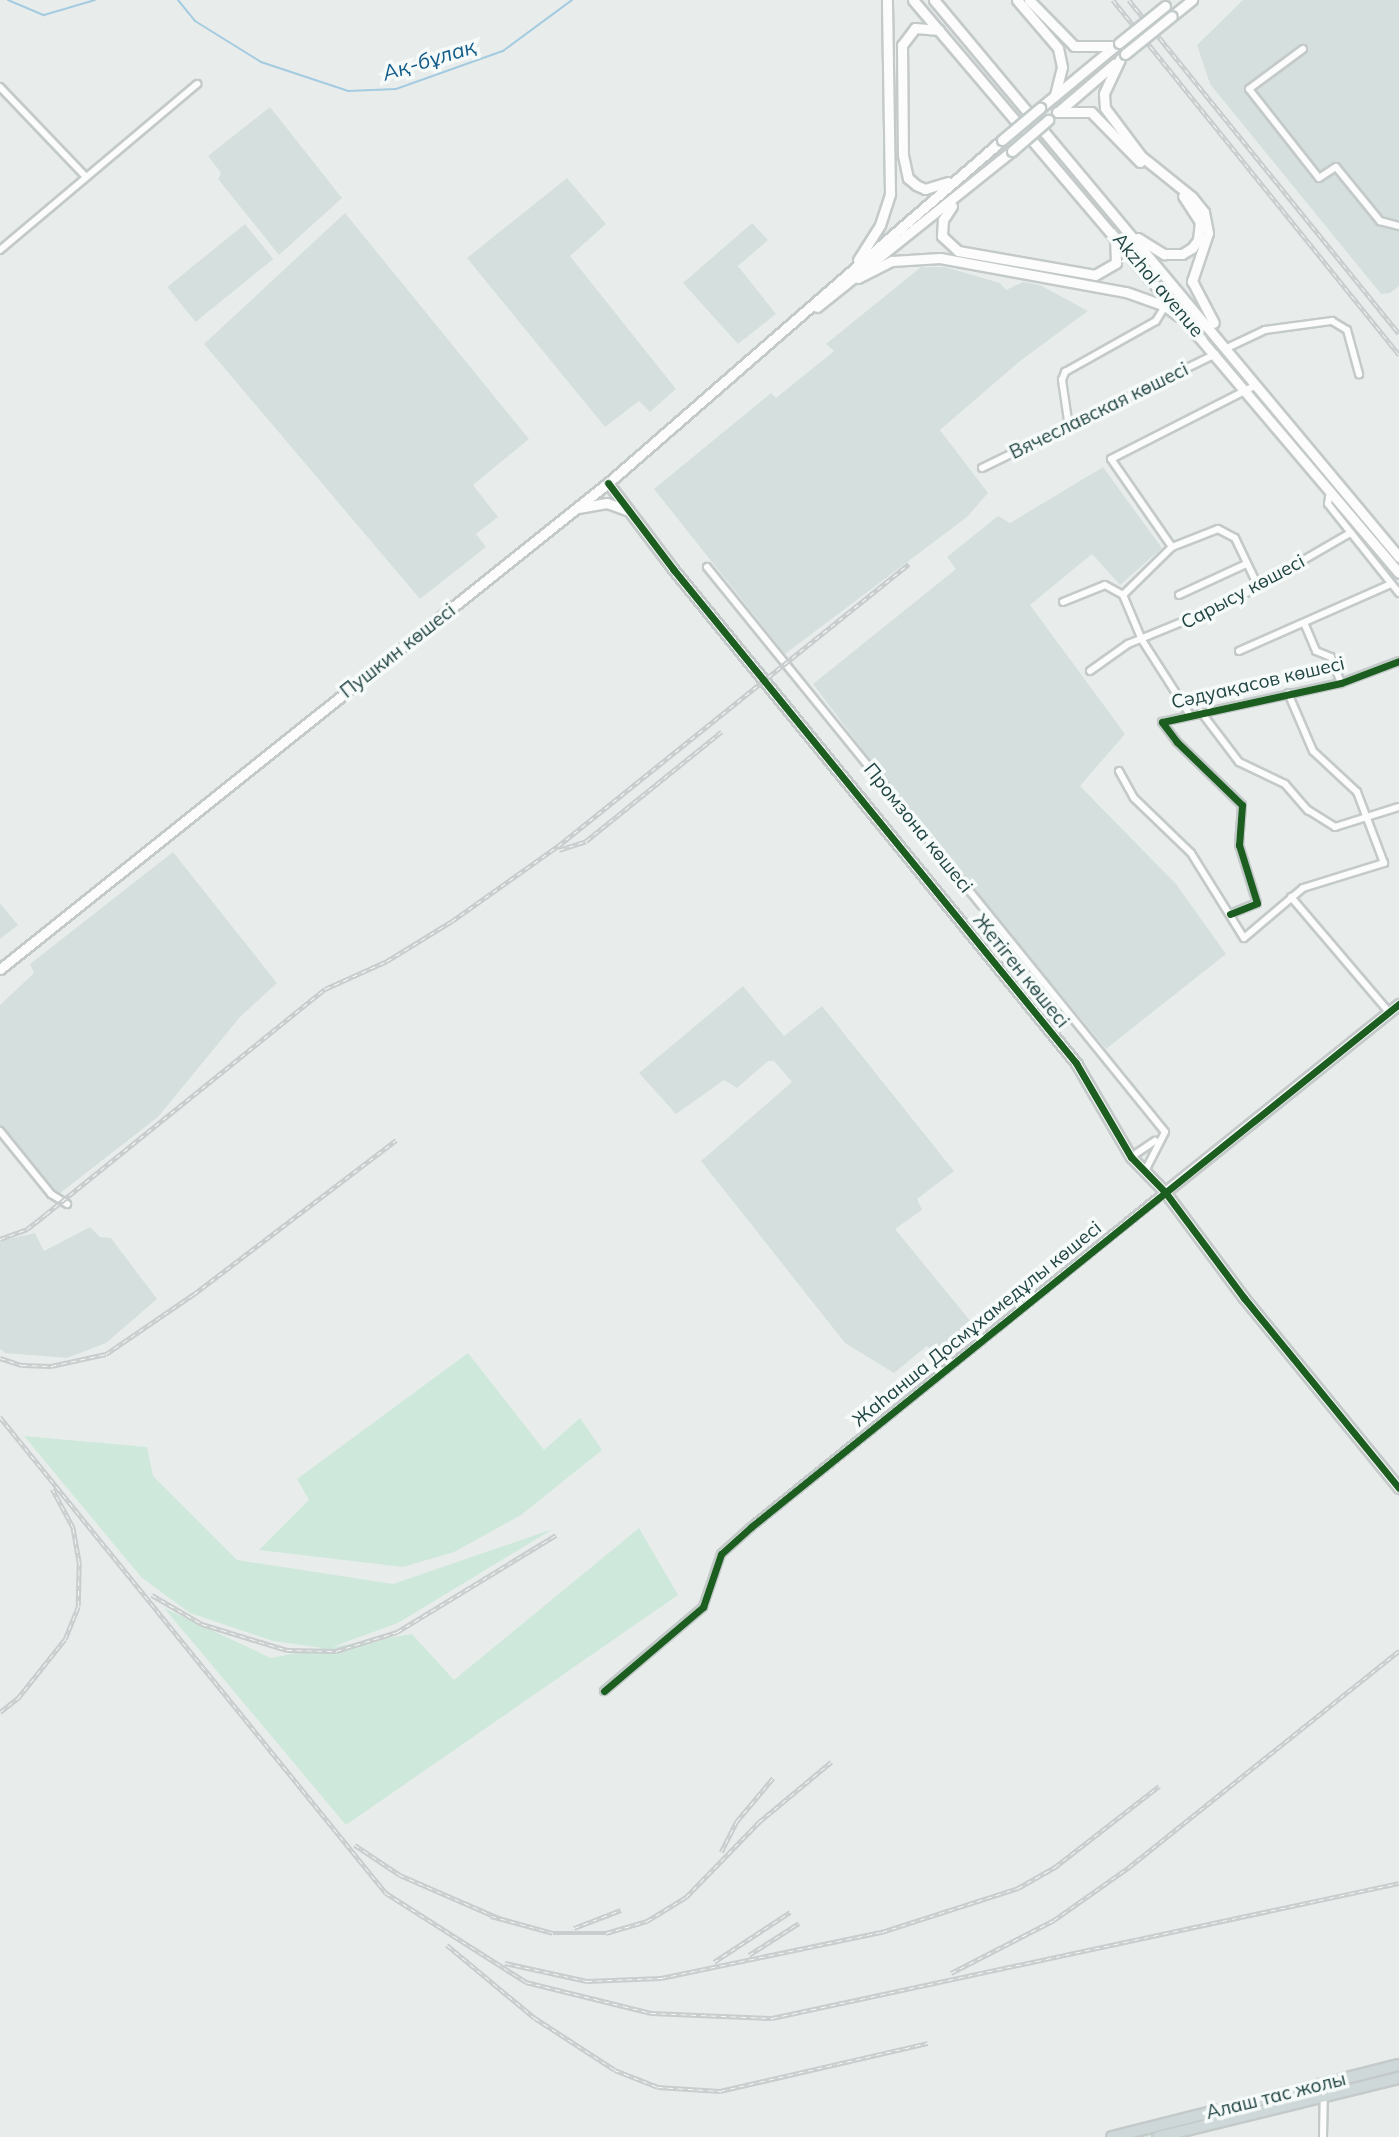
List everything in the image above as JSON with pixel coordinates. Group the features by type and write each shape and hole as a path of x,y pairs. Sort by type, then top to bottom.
{"main road":[{"path":"853,268 877,232 890,194 887,0"},
{"name":"Akzhol avenue","path":"913,0 1216,354 1251,387 1399,557"},
{"name":"Akzhol avenue","path":"934,0 1219,338 1251,387 1330,490 1399,573"},
{"path":"940,0 951,20"},
{"path":"1017,0 1058,48 1062,66 1055,96"},
{"path":"1029,0 1074,46 1117,44"},
{"path":"791,326 859,278 1192,0"},
{"path":"791,326 956,179 1169,3"},
{"path":"939,30 915,29 902,45 905,170 908,178 925,189 956,179"},
{"path":"1123,56 1104,94 1105,108 1141,156 1204,212 1208,233 1192,281 1219,338"},
{"path":"1057,112 1091,111 1138,160 1189,202 1200,222 1198,240 1182,254 1164,254 1134,236"},
{"path":"959,196 941,228 946,243 958,251 1095,275 1116,263 1113,232"},
{"path":"859,278 892,261 931,257 1126,292 1165,306 1196,330"},
{"name":"Пушкин көшесі","path":"0,969 608,482 791,326"},
{"name":"Жетіген көшесі","path":"608,482 1076,1063 1131,1157 1165,1192 1244,1298 1399,1488"},
{"path":"573,509 607,503 629,511"},
{"name":"Жаһанша Досмұхамедұлы көшесі","path":"1165,1192 1399,1004"},
{"name":"Алаш тас жолы","path":"1112,2137 1399,2065"},
{"name":"Алаш тас жолы","path":"1158,2137 1399,2078"}],"street":[{"path":"1303,49 1249,89 1319,178 1336,167 1380,221 1399,226"},
{"path":"0,250 197,85"},
{"path":"0,87 86,177"},
{"path":"1069,427 1062,380 1065,372 1156,321 1165,306"},
{"path":"1227,348 1265,330 1332,321 1347,330 1359,374"},
{"name":"Вячеславская көшесі","path":"982,468 1216,354"},
{"path":"1172,547 1111,459 1251,387"},
{"path":"1330,490 1328,504 1399,593"},
{"path":"1123,595 1172,547 1218,529 1235,538 1258,586"},
{"name":"Сарысу көшесі","path":"1090,671 1142,640 1194,621 1350,533"},
{"path":"1179,596 1246,564"},
{"name":"Промзона көшесі","path":"707,567 1165,1132 1157,1140"},
{"path":"1239,651 1305,625 1391,584"},
{"path":"1063,602 1105,585 1123,595 1142,640 1190,715"},
{"path":"1305,625 1316,651 1331,657 1341,683"},
{"name":"Сәдуақасов көшесі","path":"1256,903 1239,845 1244,819 1242,805 1177,742 1162,722 1341,683 1399,661"},
{"path":"1119,771 1134,798 1191,853 1244,938 1265,917 1303,888 1384,863 1369,818 1352,785 1309,744 1288,693"},
{"path":"1201,712 1239,762 1284,784 1308,810 1335,827 1399,807"},
{"path":"1291,897 1389,1012"},
{"path":"1230,914 1256,903 1265,917"},
{"path":"0,1131 51,1194 67,1204"},
{"path":"1131,1157 1157,1140"},
{"path":"1144,1171 1157,1140"},
{"name":"Жаһанша Досмұхамедұлы көшесі","path":"604,1691 703,1607 721,1554 751,1527 1165,1192"},
{"path":"1324,2084 1324,2137"}],"shaded area":[{"path":"1243,0 1399,0 1399,286 1390,293 1381,294 1210,84 1197,45"},
{"path":"270,107 342,198 279,255 218,179 221,173 208,156"},
{"path":"567,178 606,224 570,256 676,389 650,412 639,401 605,427 467,258"},
{"path":"345,213 529,439 473,485 498,517 476,534 486,547 420,599 204,344"},
{"path":"752,223 768,240 738,266 776,314 738,344 683,283"},
{"path":"245,224 273,259 196,322 167,287"},
{"path":"921,267 945,267 1000,283 1006,290 1023,282 1040,285 1088,311 1020,361 940,430 988,493 967,517 785,654 654,489 771,393 776,398 834,351 826,344"},
{"path":"1103,467 1162,548 1120,585 1092,554 1030,605 1125,734 1080,786 1176,884 1226,954 1106,1049 905,806 813,684 956,569 947,557 998,516 1010,523"},
{"path":"173,852 277,983 240,1017 158,1117 59,1194 50,1192 0,1126 0,1005 34,973 30,964"},
{"path":"0,903 18,925 0,939"},
{"path":"743,986 784,1036 822,1006 954,1171 917,1199 922,1210 895,1229 972,1323 935,1354 927,1346 894,1373 845,1343 701,1161 792,1082 774,1061 768,1061 737,1088 724,1080 676,1114 639,1073"},
{"path":"90,1227 100,1237 111,1238 157,1299 106,1343 67,1358 5,1353 0,1349 0,1241 35,1233 44,1251"}],"green space":[{"path":"468,1353 544,1450 580,1418 602,1450 521,1515 454,1552 403,1567 259,1550 309,1500 297,1479"},
{"path":"24,1436 147,1447 153,1476 237,1560 393,1584 553,1529 398,1623 332,1647 412,1634 454,1680 639,1528 678,1595 346,1825 164,1608 271,1658 323,1648 273,1641 190,1613 141,1577"},
{"path":"1306,2093 1307,2097 1147,2137 1129,2137"}],"waterway":[{"name":"Ақ-бұлақ","path":"8,0 44,15 95,0"},
{"name":"Ақ-бұлақ","path":"178,0 195,21 261,62 348,91 396,89 503,51 572,0"}],"railway":[{"path":"1113,0 1399,355"},
{"path":"1129,0 1399,333"},
{"path":"0,1239 27,1229 325,989 387,961 452,921 558,846 909,564"},
{"path":"559,850 586,841 721,732"},
{"path":"0,1358 22,1365 51,1366 106,1354 194,1294 396,1140"},
{"path":"0,1417 386,1893 526,1982 651,2013 772,2018 1399,1883"},
{"path":"0,1712 18,1698 65,1639 78,1606 79,1563 73,1528 52,1489"},
{"path":"152,1595 202,1624 287,1650 336,1651 397,1632 556,1535"},
{"path":"951,1973 1054,1920 1129,1867 1399,1651"},
{"path":"491,1916 553,1933 606,1933 647,1921 686,1897 759,1822 831,1762"},
{"path":"721,1852 737,1821 773,1778"},
{"path":"505,1963 587,1981 661,1978 882,1932 1018,1888 1055,1867 1159,1786"},
{"path":"355,1845 400,1875 501,1919"},
{"path":"574,1928 621,1910"},
{"path":"714,1962 790,1912"},
{"path":"749,1955 799,1923"},
{"path":"447,1945 535,2018 615,2070 658,2087 720,2091 928,2043"}],"cycle path":[{"path":"608,483 673,569 1076,1063 1131,1157 1165,1192 1244,1298 1399,1488"},
{"path":"1230,914 1257,903 1239,845 1242,805 1177,742 1162,722 1341,683 1399,661"},
{"path":"604,1691 703,1607 721,1554 751,1527 1399,1004"}]}
